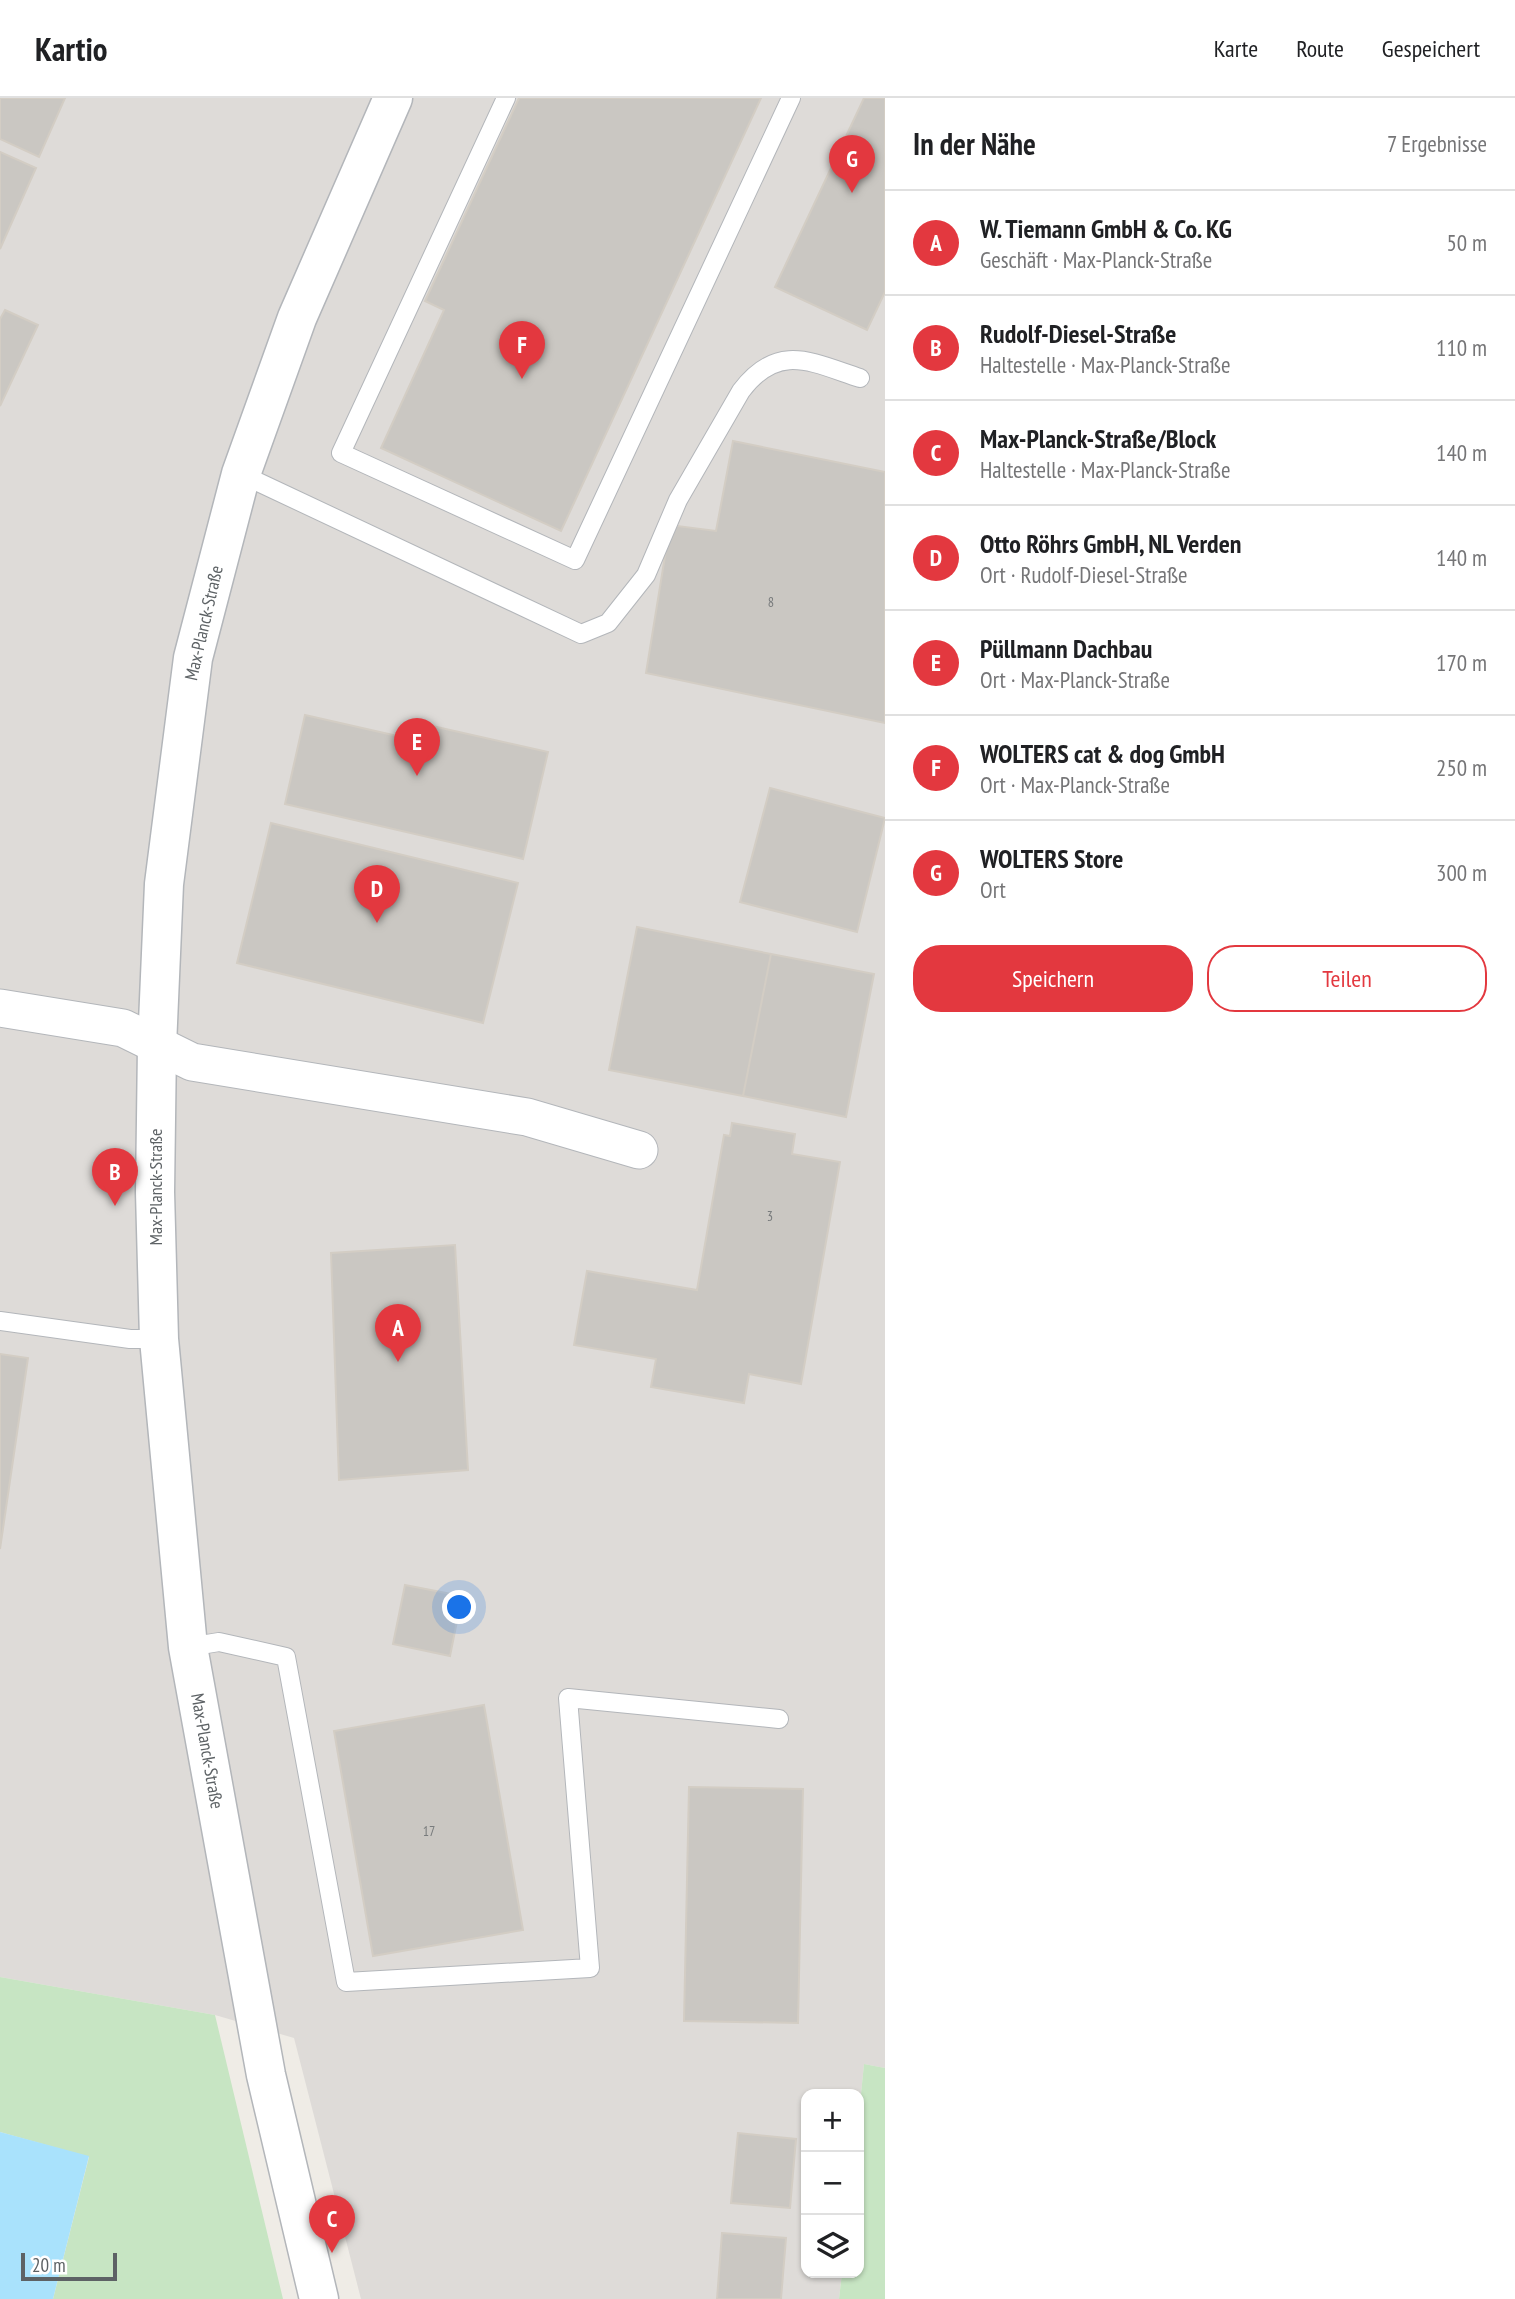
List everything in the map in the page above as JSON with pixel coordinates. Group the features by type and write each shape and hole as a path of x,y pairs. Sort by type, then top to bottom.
{"street":[{"name":"Max-Planck-Straße","path":"319,2299 266,2075 188,1647 159,1339 155,1192 157,1046 164,884 193,659 241,474 297,318 393,98"},
{"path":"0,1008 122,1028 192,1062 527,1117 639,1150"}],"lane":[{"path":"506,98 341,453 575,560 791,98"},
{"path":"241,474 581,634 608,623 646,575 678,500 753,375 774,363 802,359 860,378"},
{"path":"0,1321 130,1339 159,1339"},
{"path":"188,1647 219,1642 286,1657 346,1982 590,1968 568,1698 779,1718"}],"shaded area":[{"path":"0,98 885,98 885,2068 864,2064 862,2089 801,2089 801,2278 841,2278 839,2299 361,2299 294,2038 215,2015 0,1977"}],"green space":[{"path":"0,1977 215,2015 283,2299 53,2299 89,2157 0,2132"},
{"path":"864,2064 885,2068 885,2299 839,2299 841,2278 864,2278 864,2089 862,2089"}],"water":[{"path":"0,2132 89,2156 53,2299 0,2299"}],"building":[{"path":"0,98 65,98 39,157 0,139"},
{"path":"519,98 761,98 561,531 381,448 444,310 425,301"},
{"path":"864,98 885,98 885,292 867,330 775,287"},
{"path":"0,152 36,168 0,249"},
{"path":"5,310 38,325 0,406 0,319"},
{"path":"733,441 885,472 885,723 646,673 670,525 716,531"},
{"path":"305,715 415,740 419,723 548,752 523,859 285,804"},
{"path":"770,788 885,818 857,932 740,902"},
{"path":"271,823 518,883 483,1023 237,963"},
{"path":"637,927 771,954 743,1096 609,1070"},
{"path":"771,954 874,974 846,1117 743,1096"},
{"path":"732,1123 795,1134 792,1154 840,1162 801,1384 749,1374 744,1403 651,1387 656,1359 574,1345 587,1271 697,1290 724,1135 730,1136"},
{"path":"455,1245 468,1470 339,1480 331,1253"},
{"path":"0,1354 28,1358 0,1549"},
{"path":"405,1585 462,1596 450,1656 393,1644"},
{"path":"484,1705 523,1930 373,1956 334,1731"},
{"path":"689,1787 803,1789 798,2023 684,2021"},
{"path":"738,2133 796,2139 790,2208 731,2203"},
{"path":"722,2233 786,2238 781,2299 717,2299"}],"place":[{"name":"WOLTERS Store","path":"852,193"},
{"name":"WOLTERS cat & dog GmbH","path":"522,379"},
{"name":"Püllmann Dachbau","path":"417,776"},
{"name":"Otto Röhrs GmbH, NL Verden","path":"377,923"},
{"name":"Rudolf-Diesel-Straße","path":"115,1206"},
{"name":"W. Tiemann GmbH & Co. KG","path":"398,1362"},
{"name":"Max-Planck-Straße/Block","path":"332,2253"}]}
